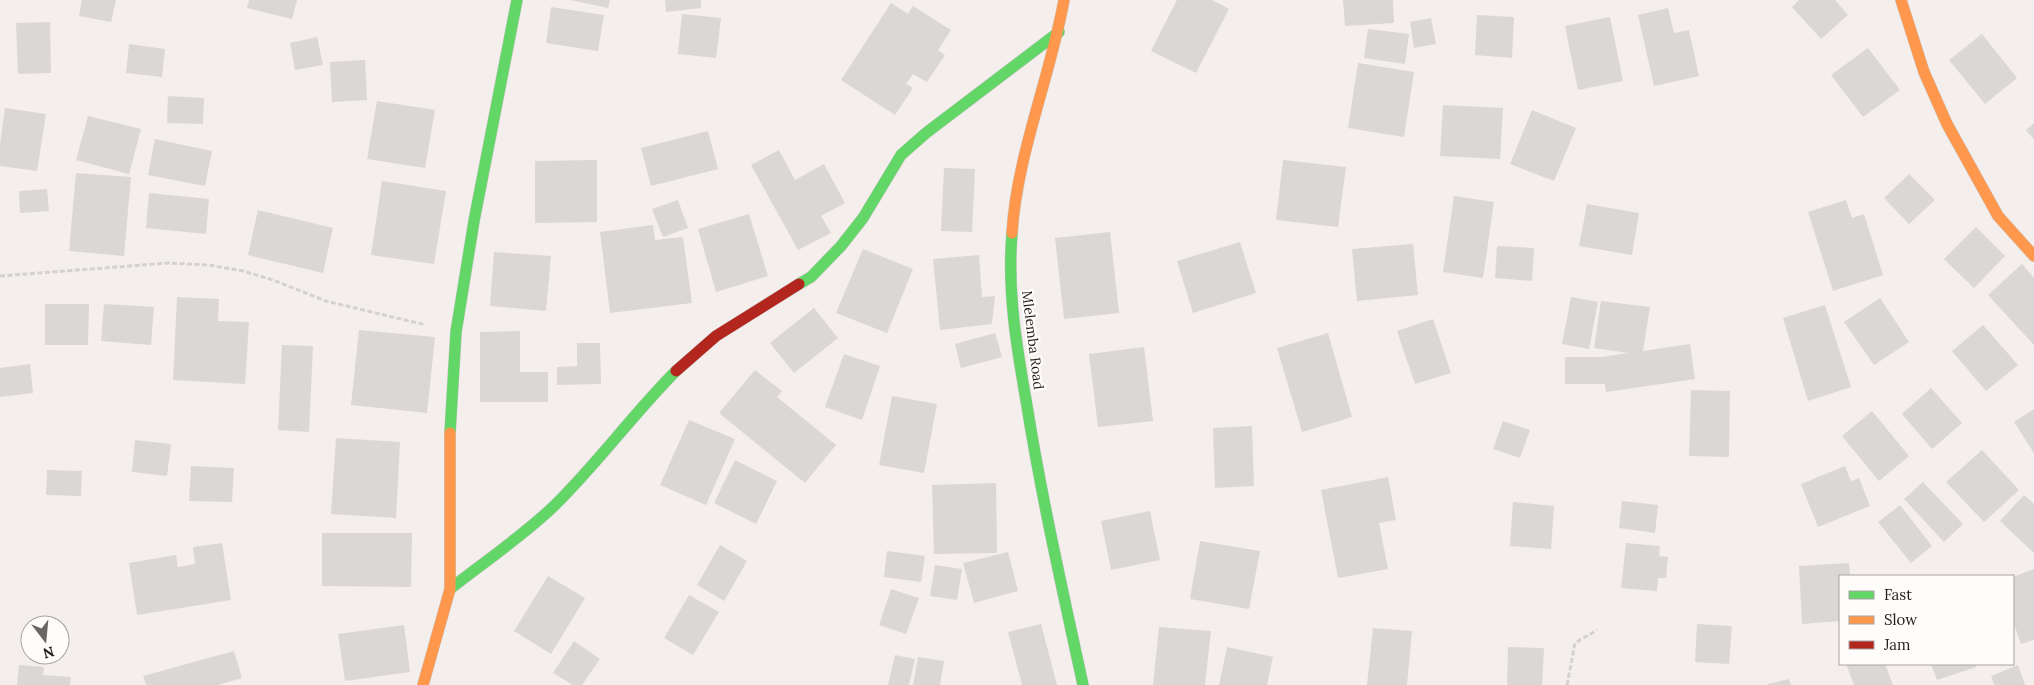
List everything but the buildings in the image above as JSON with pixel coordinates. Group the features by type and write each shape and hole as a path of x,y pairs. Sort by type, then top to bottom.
{"street":[{"path":"423,685 450,589 449,458 456,332 474,221 518,0"},
{"name":"Mlelemba Road","path":"1064,0 1059,32 1020,179 1012,228 1010,277 1015,327 1036,463 1082,685"},
{"path":"1901,0 1924,72 1952,133 1998,216 2034,256"},
{"path":"450,589 553,507 612,444 642,405 678,369 716,336 811,277 841,246 863,218 881,185 907,150 1059,32"}],"path":[{"path":"0,276 169,263 209,264 243,270 326,301 456,332"},
{"path":"1568,685 1575,643 1597,630"}],"traffic: fast":[{"path":"450,433 456,332 474,221 517,0"},
{"path":"799,284 811,277 841,246 863,218 901,155 926,133 1059,32"},
{"path":"1012,233 1012,299 1020,363 1046,511 1083,685"},
{"path":"450,589 517,538 554,506 586,473 676,371"}],"traffic: slow":[{"path":"1012,233 1020,174 1051,58 1064,0"},
{"path":"1901,0 1924,72 1947,124 1998,216 2034,256"},
{"path":"423,685 450,589 450,433"}],"traffic: jam":[{"path":"676,371 716,336 799,284"}]}
